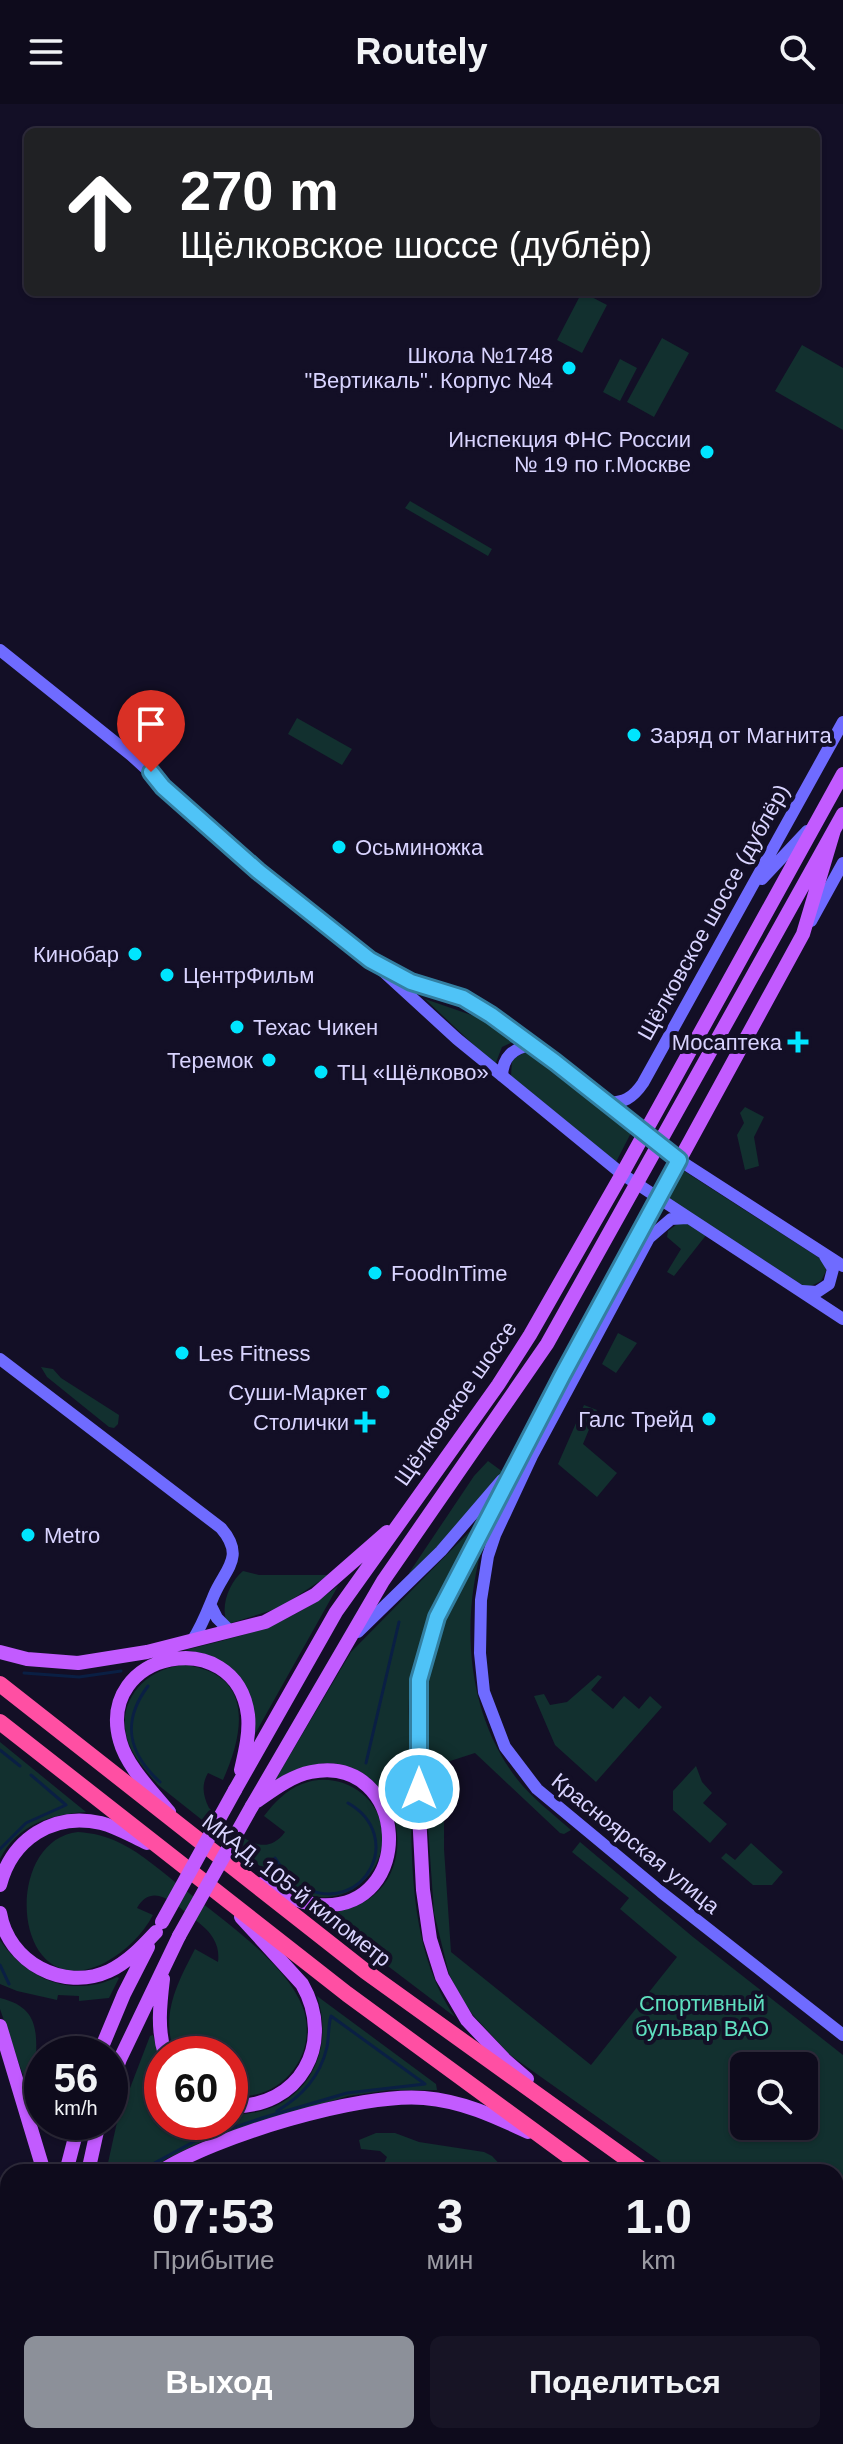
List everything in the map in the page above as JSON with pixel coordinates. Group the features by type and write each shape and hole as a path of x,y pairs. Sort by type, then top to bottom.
{"highway":[{"name":"МКАД, 105-й километр","path":"0,1684 365,1971 634,2164"},
{"path":"0,1722 347,1994 579,2164"}],"main road":[{"path":"0,650 151,772 163,787 258,871 373,962 502,1076 622,1174 843,1319"},
{"name":"Щёлковское шоссе (дублёр)","path":"605,1102 624,1101 637,1092 843,722"},
{"name":"Щёлковское шоссе","path":"106,2036 124,1994 159,1927 336,1612 522,1348 645,1133 843,774"},
{"name":"Щёлковское шоссе","path":"128,2043 179,1936 344,1646 424,1520 531,1371 638,1186 843,814"},
{"path":"744,901 817,820"},
{"path":"803,934 834,830"},
{"path":"576,2121 505,2060 467,2020 442,1977 430,1939 423,1890 419,1813 419,1680 437,1617 521,1454 843,863"},
{"path":"373,962 411,982 463,998 532,1044 679,1160 843,1266"},
{"path":"502,1076 509,1054 518,1047 532,1044"},
{"name":"Красноярская улица","path":"687,1218 671,1219 649,1238 503,1516 485,1568 481,1600 484,1692 497,1730 515,1763 537,1789 649,1883 843,2035"},
{"path":"799,1290 817,1292 829,1284 833,1269 822,1253"},
{"path":"0,1359 228,1535 233,1550 232,1563 192,1641"},
{"path":"344,1646 475,1514 521,1454"},
{"path":"0,1652 27,1659 78,1663 192,1641 265,1622 306,1601 399,1523"},
{"path":"211,1606 217,1618 230,1631"},
{"path":"181,1828 127,1757 121,1744 117,1717 120,1703 126,1690 144,1669 170,1658 198,1659 211,1663 233,1680 241,1692 248,1719 236,1788"},
{"path":"242,1876 308,1903 340,1903 360,1894 376,1880 390,1850 390,1829 378,1799 363,1783 343,1774 322,1771 300,1776 253,1805"},
{"path":"0,1885 11,1857 21,1844 33,1834 64,1822 101,1823 162,1851"},
{"path":"224,1899 302,1984 309,1997 316,2026 311,2056 296,2082 271,2100 248,2105"},
{"path":"0,1913 7,1936 28,1961 42,1970 74,1978 98,1975 120,1965 159,1927"},
{"path":"161,2036 160,2008 164,1969"},
{"path":"0,2026 42,2164"},
{"path":"176,2164 204,2150 265,2128 349,2104 390,2098 422,2097 459,2103 555,2146"},
{"path":"68,2164 74,2140"},
{"path":"90,2164 95,2140"}],"green space":[{"path":"580,296 590,296 607,305 582,353 557,340"},
{"path":"662,338 689,353 654,417 627,402"},
{"path":"802,345 843,368 843,430 775,391"},
{"path":"620,359 637,368 620,401 603,392"},
{"path":"410,501 492,549 488,556 405,508"},
{"path":"297,718 352,749 342,765 288,734"},
{"path":"425,999 480,1018 517,1040 502,1047 495,1065"},
{"path":"526,1051 632,1131 616,1162 511,1076 512,1060"},
{"path":"745,1107 764,1117 754,1137 759,1166 745,1170 737,1135 744,1123 740,1113"},
{"path":"681,1169 824,1261 826,1271 821,1281 807,1288 665,1197"},
{"path":"681,1221 691,1223 707,1234 674,1276 667,1272 681,1249 667,1237 668,1231"},
{"path":"618,1333 637,1343 616,1373 602,1364"},
{"path":"41,1367 53,1369 61,1378 119,1415 118,1424 114,1428 109,1427 47,1377"},
{"path":"584,1405 597,1410 583,1444 617,1473 597,1497 558,1464"},
{"path":"488,1461 503,1472 489,1493 409,1573 474,1476"},
{"path":"473,1528 430,1618 417,1655 409,1696 412,1860 419,1926 427,1958 455,2017 318,1913 361,1904 386,1881 397,1850 394,1817 379,1787 352,1768 317,1764 274,1782 351,1652"},
{"name":"Спортивный бульвар ВАО","path":"484,1541 476,1571 470,1633 472,1664 487,1725 517,1779 571,1830 560,1833 475,1753 444,1763 444,1849 451,1952 591,2065 677,1957 620,1909 629,1898 572,1852 580,1842 693,1937 843,2055 843,2164 664,2164 510,2055 473,2015 449,1974 434,1913 427,1813 426,1681 444,1621"},
{"path":"243,1571 259,1575 329,1575 279,1608 228,1624 225,1618 227,1596 233,1582"},
{"path":"338,1586 255,1734 251,1702 238,1677 216,1659 185,1650 247,1634 283,1620"},
{"path":"184,1665 207,1670 223,1679 233,1692 238,1707 236,1742 223,1780 208,1773 204,1782 204,1795 209,1808 246,1839 266,1845 285,1832 264,1816 291,1790 315,1780 340,1782 352,1787 372,1804 382,1829 380,1856 367,1878 357,1887 346,1893 320,1897 279,1881 158,1785 142,1765 129,1744 125,1729 129,1702 145,1681 157,1673"},
{"path":"598,1675 602,1677 591,1690 613,1709 624,1696 639,1709 650,1696 662,1707 596,1782 555,1745 534,1696 544,1694 550,1705 567,1702"},
{"path":"0,1742 86,1812 60,1815 25,1830 7,1847 0,1859"},
{"path":"696,1766 702,1782 712,1793 703,1803 727,1824 710,1843 673,1810 673,1791"},
{"path":"78,1832 120,1843 153,1864 263,1954 290,1984 305,2016 307,2035 303,2053 288,2076 274,2087 248,2096 248,2036 170,2036 173,2000 195,1949 218,1962 218,1956 216,1944 208,1932 163,1897 149,1896 143,1900 137,1908 153,1915 139,1935 113,1958 75,1971 51,1963 35,1945 28,1918 28,1890 36,1863 53,1842"},
{"path":"751,1843 783,1872 772,1885 753,1885 721,1858 726,1853 735,1860"},
{"path":"0,1940 23,1965 51,1981 83,1986 119,1978 109,1998 79,2001 79,1996 58,1995 57,2000 17,1991 0,1984"},
{"path":"317,1996 436,2084 437,2090 390,2090 348,2096 248,2127 248,2113 275,2106 293,2095 307,2080 317,2062 322,2042 322,2019"},
{"path":"0,1998 14,2003 30,2016 34,2024 36,2036 24,2036 24,2078 0,2009"},
{"path":"144,2052 144,2140 207,2140 159,2164 108,2164 113,2140 128,2140 128,2093"},
{"path":"376,2133 395,2133 419,2142 484,2152 500,2164 384,2164 387,2157 380,2151 361,2149 359,2140"}],"waterway":[{"path":"366,1763 399,1622"},
{"path":"24,1673 79,1677 121,1671"},
{"path":"148,1686 134,1712 132,1737 141,1760 160,1782"},
{"path":"0,1750 20,1766"},
{"path":"0,1849 26,1823 66,1805 31,1775"},
{"path":"304,1888 326,1894 345,1891 360,1882 371,1868 376,1852 374,1834 365,1817 348,1803"},
{"path":"275,1858 289,1878"},
{"path":"0,1965 9,1984"},
{"path":"153,2164 199,2139 347,2093 425,2084 331,2016 327,2047 320,2068 302,2092 277,2111"}],"place":[{"name":"Школа №1748 \"Вертикаль\". Корпус №4","path":"569,368"},
{"name":"Инспекция ФНС России № 19 по г.Москве","path":"707,452"},
{"name":"Заряд от Магнита","path":"634,735"},
{"name":"Осьминожка","path":"339,847"},
{"name":"Кинобар","path":"135,954"},
{"name":"ЦентрФильм","path":"167,975"},
{"name":"Техас Чикен","path":"237,1027"},
{"name":"Мосаптека","path":"798,1042"},
{"name":"Теремок","path":"269,1060"},
{"name":"ТЦ «Щёлково»","path":"321,1072"},
{"name":"FoodInTime","path":"375,1273"},
{"name":"Les Fitness","path":"182,1353"},
{"name":"Суши-Маркет","path":"383,1392"},
{"name":"Галс Трейд","path":"709,1419"},
{"name":"Столички","path":"365,1422"},
{"name":"Metro","path":"28,1535"}],"route":[{"path":"151,772 163,787 258,871 370,960 411,982 463,998 491,1015 679,1160 437,1617 419,1680 419,1789"}]}
